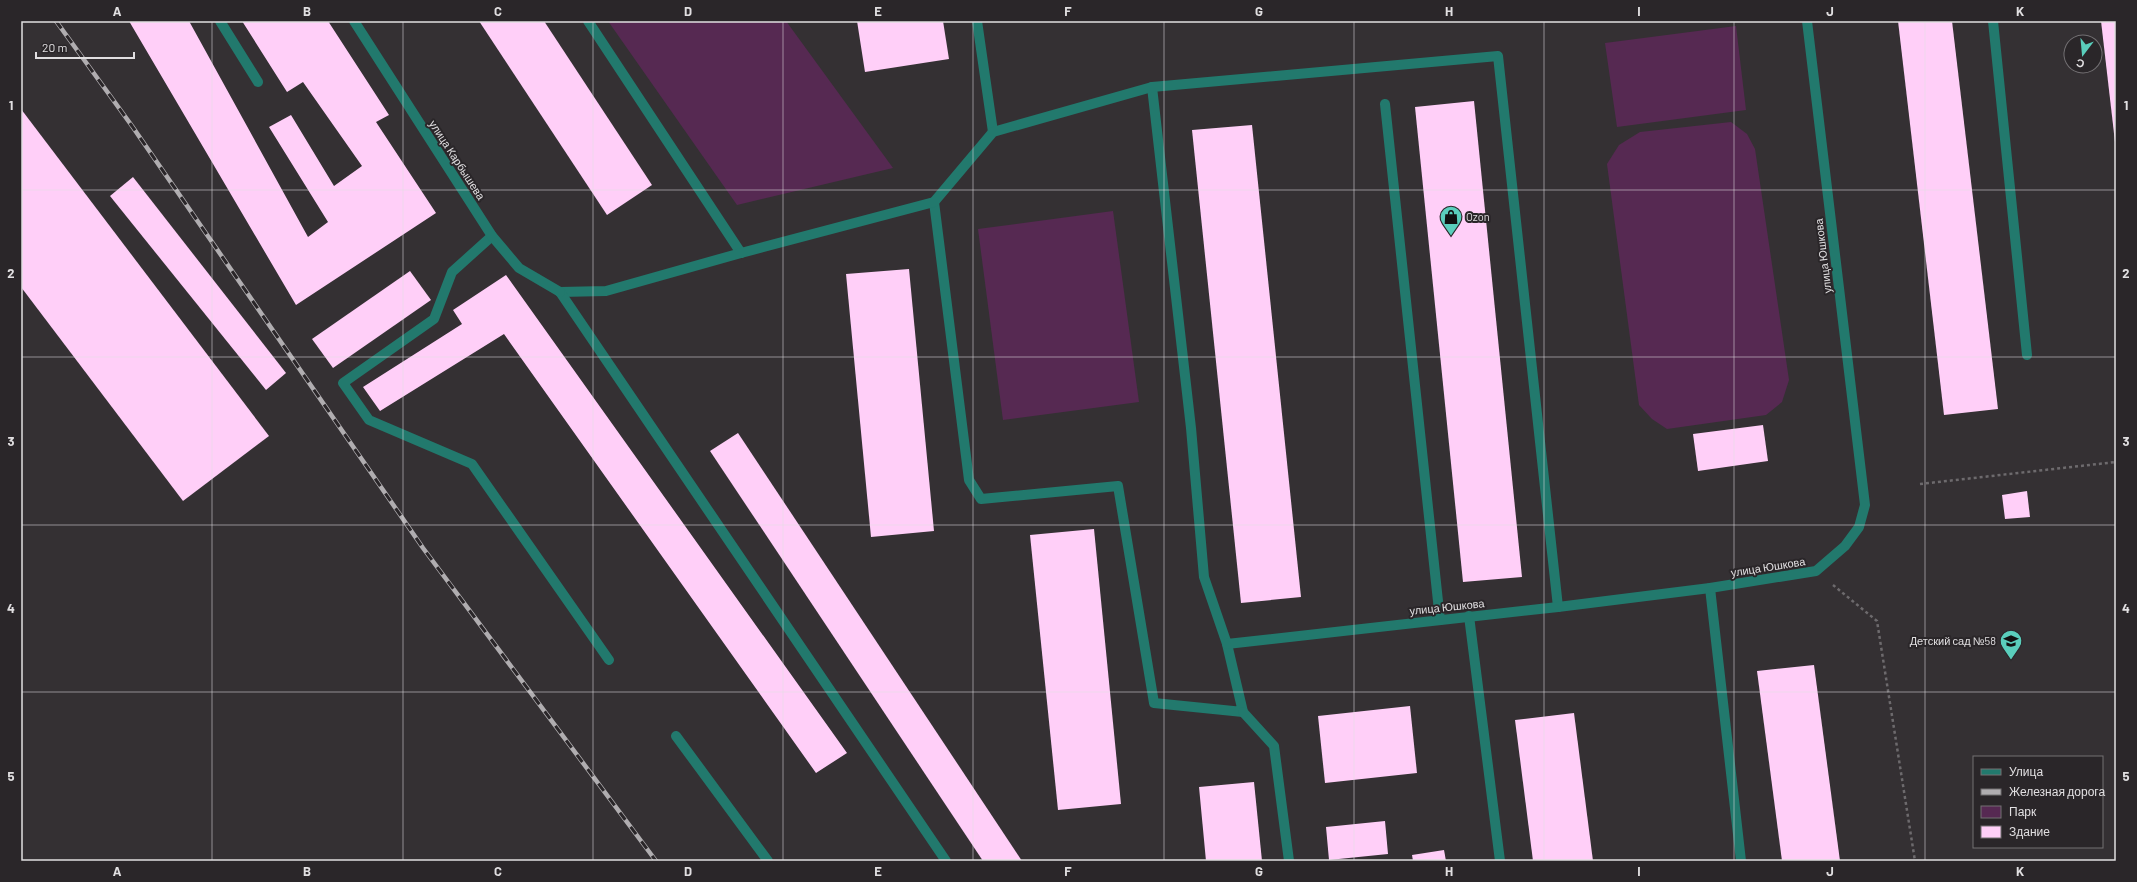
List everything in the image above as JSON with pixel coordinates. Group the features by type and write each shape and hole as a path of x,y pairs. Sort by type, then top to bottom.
{"street":[{"path":"220,21 258,82"},
{"name":"улица Карбышева","path":"354,21 492,236 519,268 560,292"},
{"path":"588,21 741,252"},
{"path":"977,21 993,132"},
{"name":"улица Юшкова","path":"1227,644 1558,607 1710,588 1816,571 1845,546 1859,526 1865,505 1807,21"},
{"path":"1993,21 2027,355"},
{"path":"560,292 606,291 741,252 934,202 993,132 1152,88 1498,56 1558,607"},
{"path":"1152,88 1191,428 1204,577 1227,644 1243,712 1274,746 1288,861"},
{"path":"1385,104 1440,620"},
{"path":"934,202 969,480 981,499 1118,486 1154,703 1243,712"},
{"path":"492,236 452,272 434,319 343,383 369,420 472,464 609,660"},
{"path":"560,292 946,861"},
{"path":"1710,588 1741,861"},
{"path":"1469,616 1500,861"},
{"path":"676,736 768,861"}],"path":[{"path":"1920,484 2116,462"},
{"path":"1816,571 1877,621 1915,861"}],"green space":[{"path":"608,21 786,21 893,168 737,205"},
{"path":"1736,26 1746,110 1617,127 1605,43"},
{"path":"1731,122 1747,134 1755,149 1789,380 1782,402 1766,415 1667,429 1652,419 1639,405 1607,164 1619,145 1640,132"},
{"path":"1113,211 1139,402 1003,420 978,229"}],"building":[{"path":"129,21 189,21 308,237 328,222 269,127 291,115 334,186 362,166 303,82 287,92 242,21 328,21 389,115 376,122 436,213 296,305"},
{"path":"479,21 544,21 652,185 607,215"},
{"path":"857,21 943,21 949,59 865,72"},
{"path":"1898,21 1952,21 1998,409 1944,415"},
{"path":"2101,21 2116,21 2116,142 2115,142"},
{"path":"1474,101 1522,577 1463,582 1415,107"},
{"path":"21,109 269,436 183,501 21,287"},
{"path":"1252,125 1301,597 1241,603 1192,130"},
{"path":"133,177 286,373 266,390 110,196"},
{"path":"909,269 934,531 871,537 846,274"},
{"path":"410,271 431,300 333,368 312,339"},
{"path":"506,275 847,753 816,773 504,334 380,411 363,387 462,324 453,310"},
{"path":"1763,425 1768,461 1698,471 1693,434"},
{"path":"738,433 1022,861 983,861 710,451"},
{"path":"2027,491 2030,517 2005,519 2002,495"},
{"path":"1094,529 1121,804 1058,810 1030,535"},
{"path":"1814,665 1840,861 1782,861 1757,671"},
{"path":"1410,706 1417,773 1325,783 1318,716"},
{"path":"1574,713 1593,861 1533,861 1515,720"},
{"path":"1254,782 1262,861 1206,861 1199,787"},
{"path":"1385,821 1388,854 1329,860 1326,827"},
{"path":"1444,850 1446,861 1413,861 1412,855"}],"railway":[{"path":"56,21 132,126 423,548 656,861"}],"place":[{"name":"Ozon","path":"1451,236"},
{"name":"Детский сад №58","path":"2011,660"}]}
